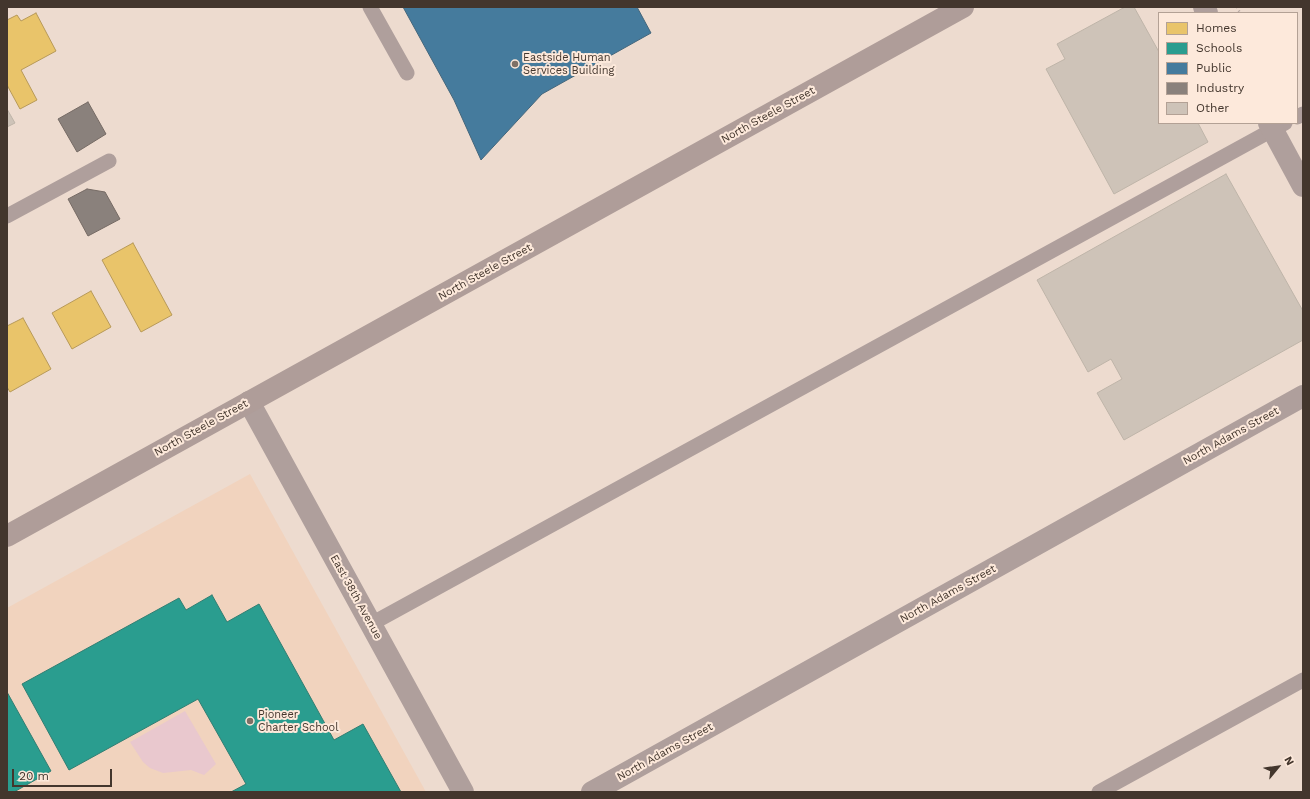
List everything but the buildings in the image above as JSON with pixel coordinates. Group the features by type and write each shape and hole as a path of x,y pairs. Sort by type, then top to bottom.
{"street":[{"name":"North Steele Street","path":"7,536 950,10"},
{"path":"1275,125 1303,186"},
{"name":"North Adams Street","path":"592,792 1303,396"},
{"name":"East 38th Avenue","path":"249,402 463,792"}],"lane":[{"path":"370,7 407,72"},
{"path":"371,624 1275,125"},
{"path":"7,216 109,160"},
{"path":"1099,792 1303,680"}],"shaded area":[{"path":"250,474 426,792 7,792 7,608"},
{"path":"185,711 216,764 204,775 191,770 163,773 150,768 143,762 130,742"}],"place":[{"name":"Eastside Human Services Building","path":"515,64"},
{"name":"Pioneer Charter School","path":"250,721"}]}
